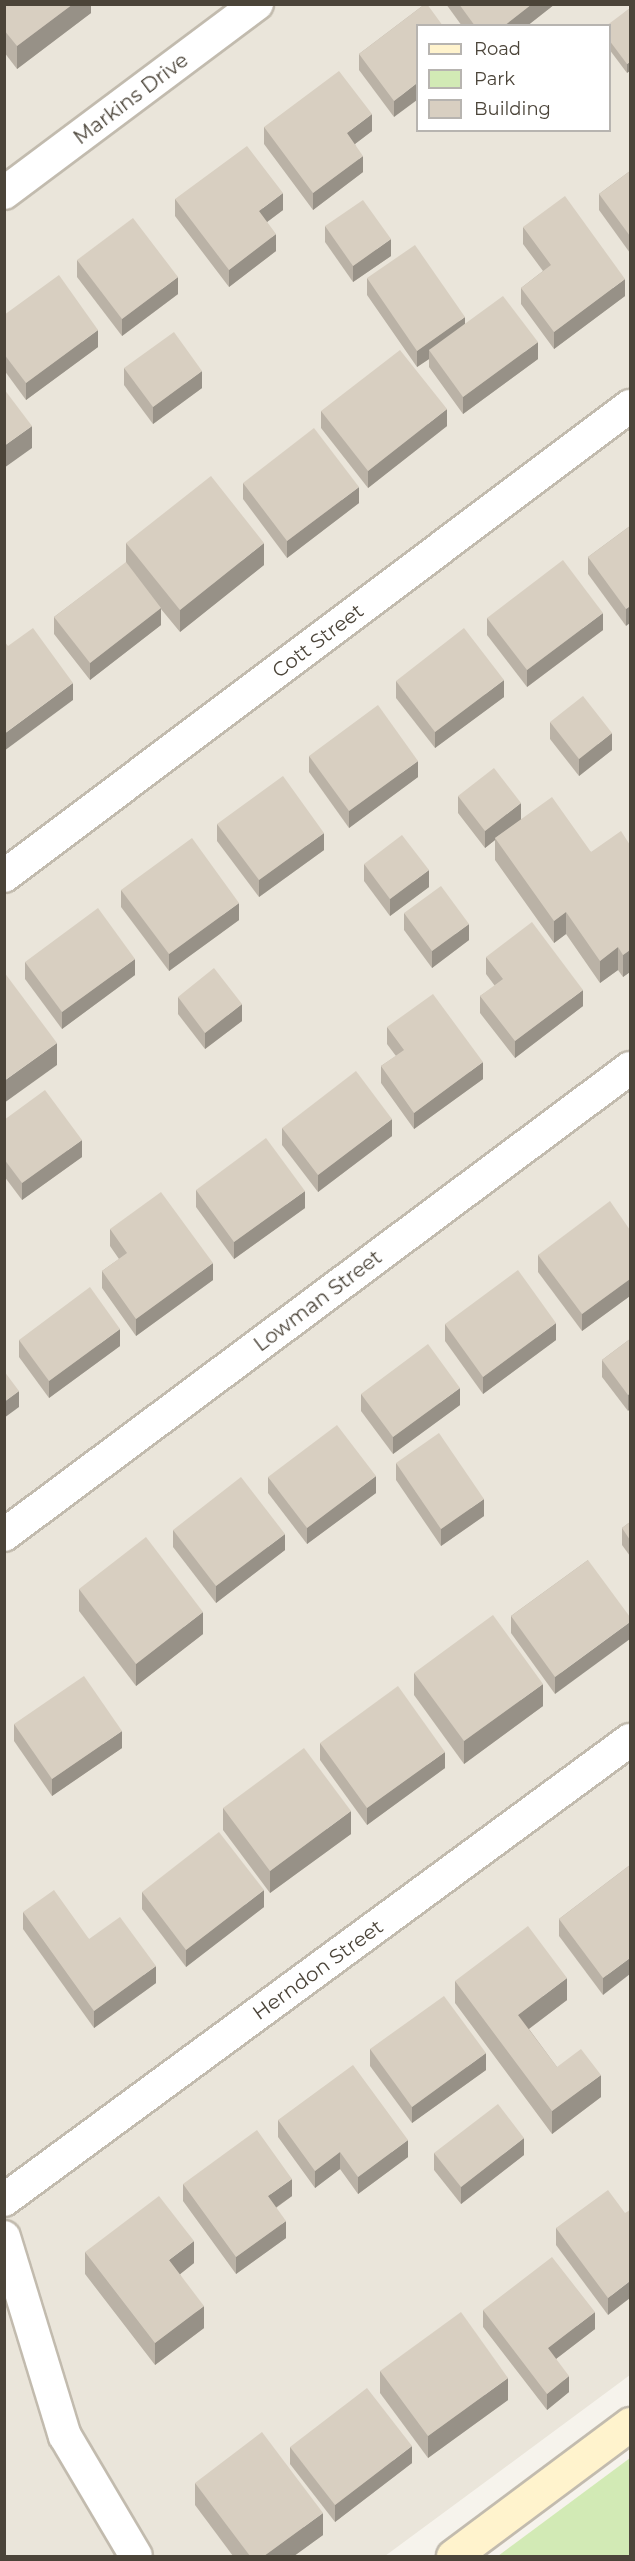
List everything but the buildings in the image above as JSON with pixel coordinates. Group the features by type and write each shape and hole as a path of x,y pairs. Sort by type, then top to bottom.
{"street":[{"name":"Markins Drive","path":"4,193 257,4"},
{"name":"Cott Street","path":"4,876 630,406"},
{"name":"Lowman Street","path":"4,1535 630,1068"},
{"name":"Herndon Street","path":"4,2200 630,1740"},
{"path":"4,2237 64,2436 136,2556"},
{"path":"453,2556 630,2424"}],"shaded area":[{"path":"5,5 630,5 630,2375 385,2556 5,2556"}],"green space":[{"path":"630,2458 630,2556 498,2556"}]}
